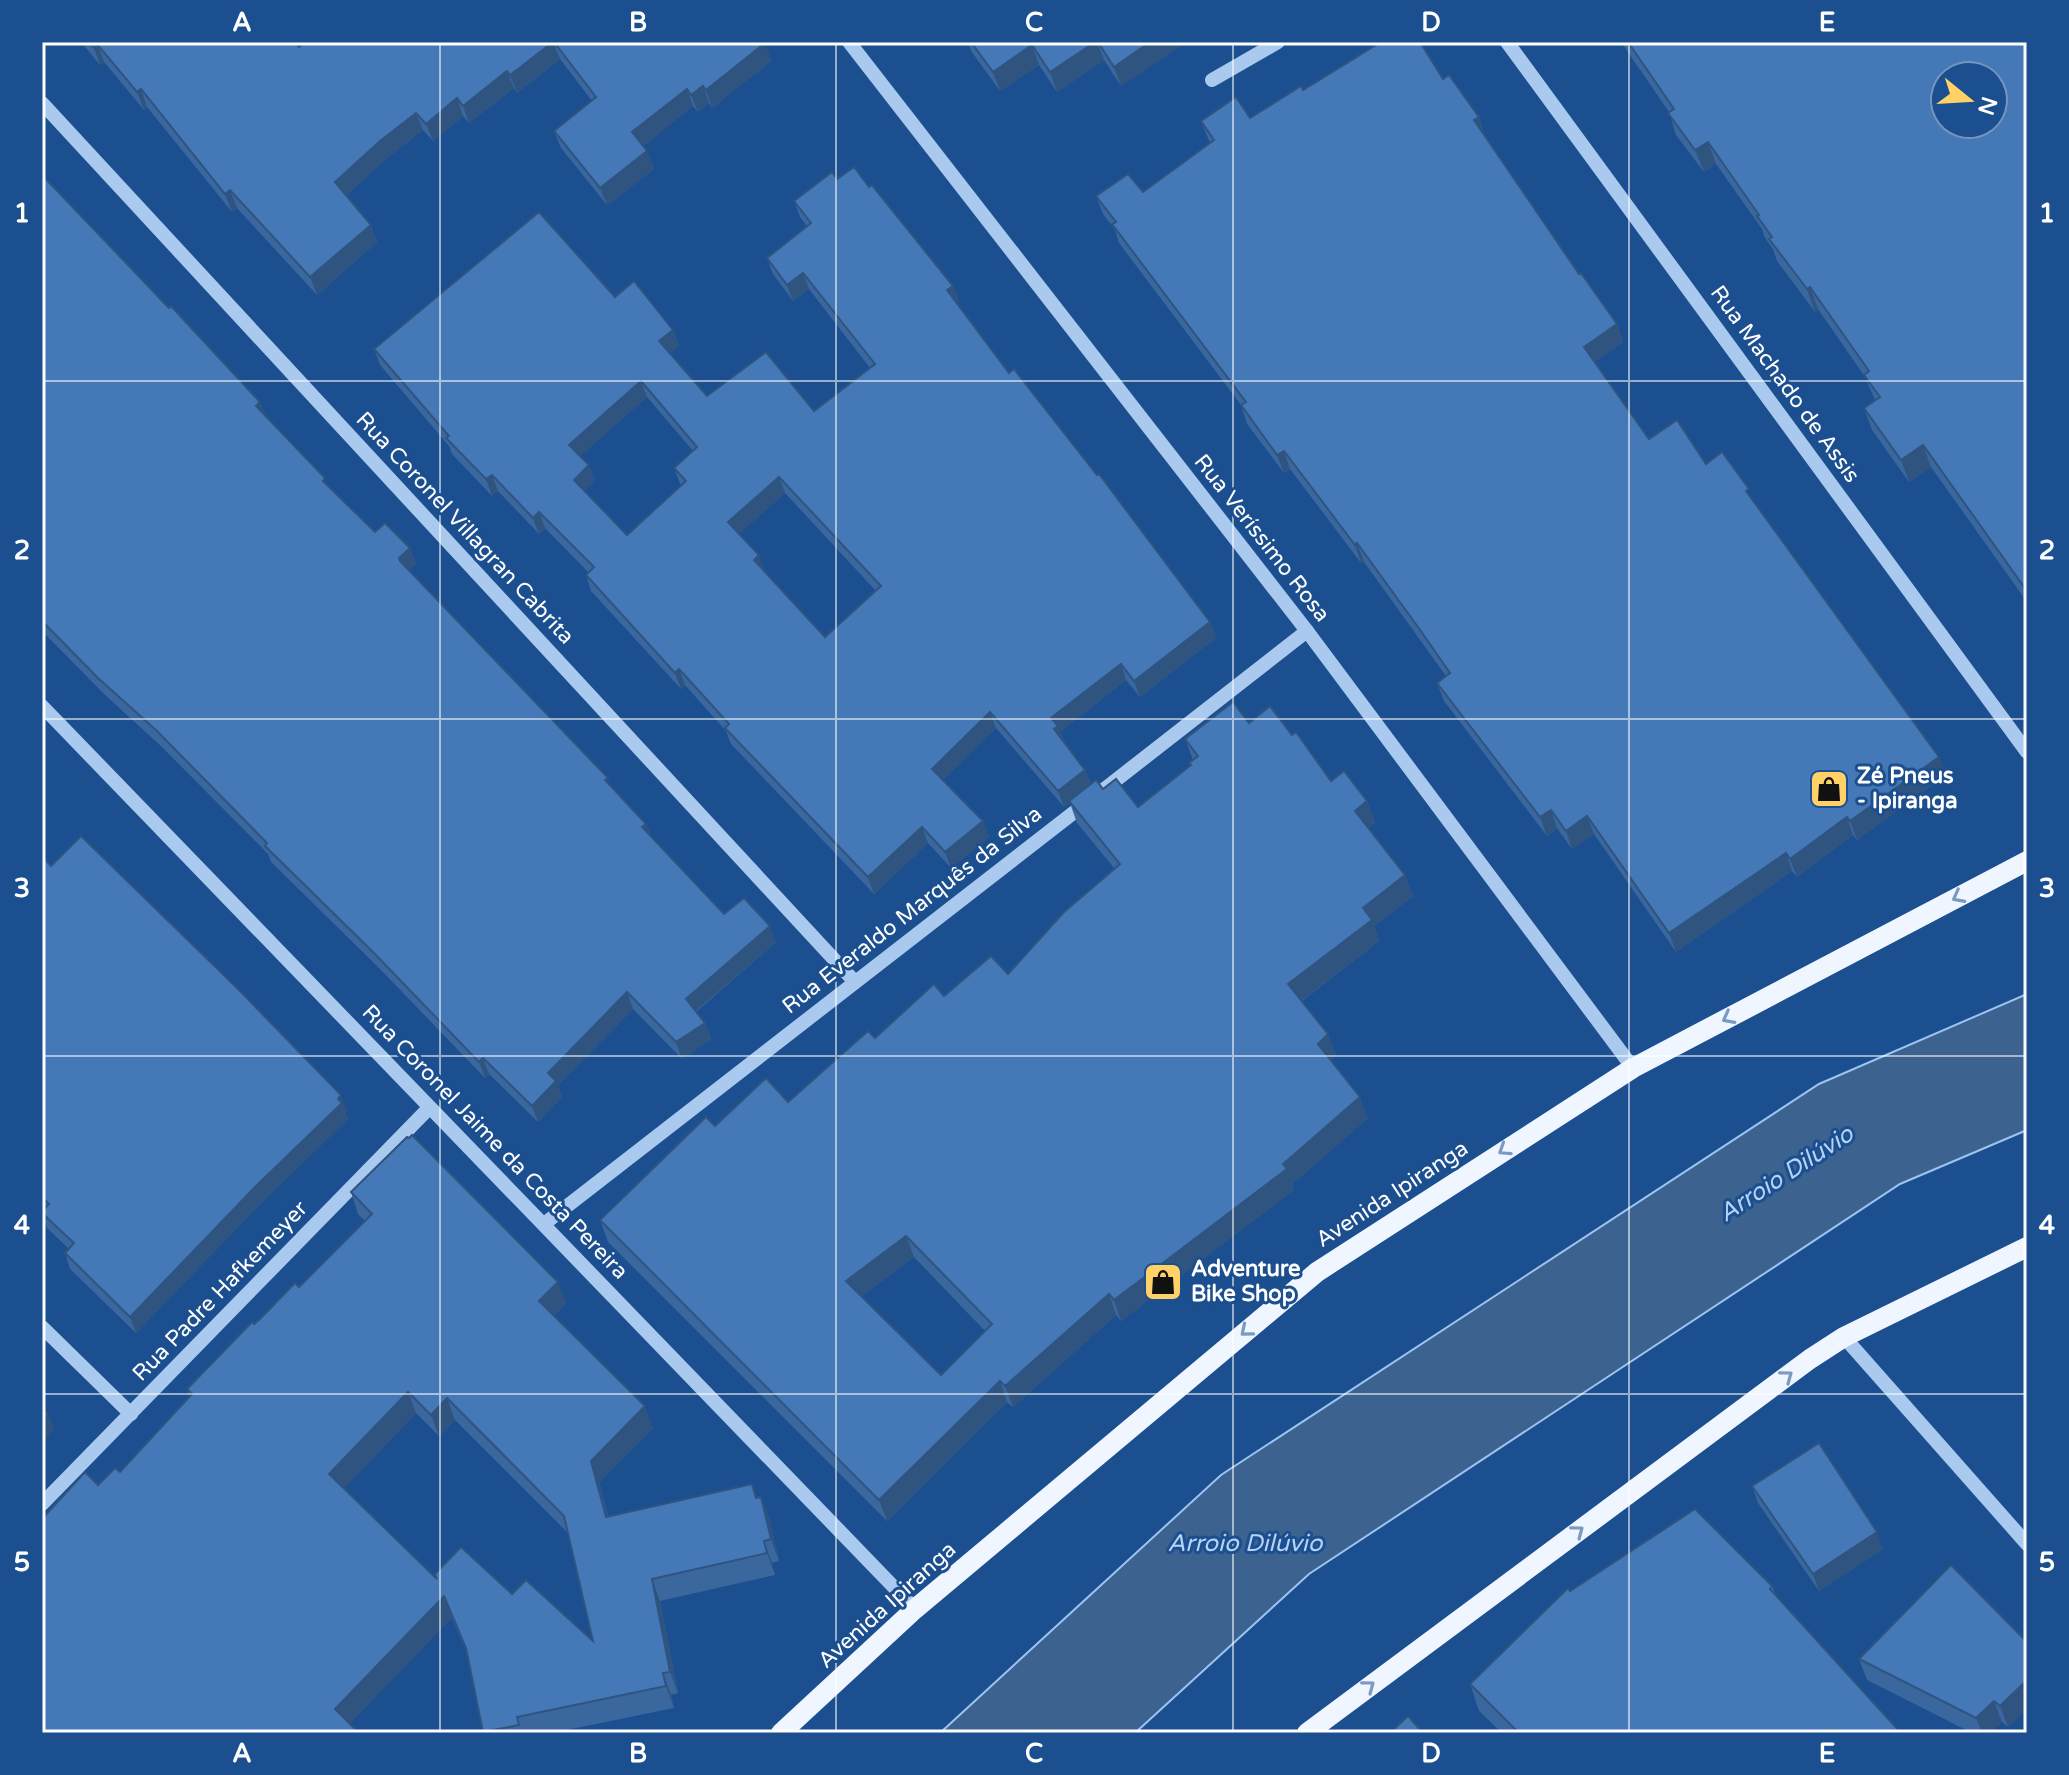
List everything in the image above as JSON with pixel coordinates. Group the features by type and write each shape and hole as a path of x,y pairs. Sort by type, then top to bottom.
{"main road":[{"name":"Avenida Ipiranga","path":"781,1733 915,1609 1317,1272 1633,1068 2027,861"},
{"path":"1307,1733 1810,1359 1844,1337 2027,1247"}],"street":[{"name":"Rua Veríssimo Rosa","path":"849,42 1307,631 1633,1068"},
{"path":"1212,80 1278,42"},
{"name":"Rua Machado de Assis","path":"1507,42 2027,752"},
{"name":"Rua Coronel Villagran Cabrita","path":"42,103 855,982"},
{"name":"Rua Everaldo Marquês da Silva","path":"544,1224 1307,631"},
{"name":"Rua Coronel Jaime da Costa Pereira","path":"42,706 915,1609"},
{"name":"Rua Padre Hafkemeyer","path":"42,1504 429,1108"},
{"path":"42,1327 131,1414"},
{"path":"1844,1337 2027,1544"}],"water":[{"name":"Arroio Dilúvio","path":"2027,994 2027,1130 1900,1184 1309,1574 1135,1733 940,1733 1221,1475 1819,1084"}],"building":[{"path":"89,42 295,42 299,47 305,42 553,42 510,75 507,71 463,106 457,98 426,124 416,113 335,182 371,225 310,277 230,190 225,194 141,89 137,92 98,45 94,48"},
{"path":"554,42 765,43 706,90 703,86 691,95 687,89 632,132 647,151 600,188 554,131 596,97"},
{"path":"971,42 1095,42 1050,72 1032,45 993,72"},
{"path":"1098,42 1150,42 1114,67"},
{"path":"1381,42 1420,42 1443,79 1449,75 1479,117 1474,120 1579,274 1617,324 1584,347 1649,439 1677,420 1706,464 1722,452 1749,489 1746,491 1939,757 1850,821 1847,817 1790,859 1786,853 1669,933 1587,816 1566,831 1551,810 1540,817 1437,683 1450,673 1418,627 1284,451 1277,455 1241,405 1246,402 1112,224 1116,222 1096,196 1128,174 1143,192 1214,140 1201,121 1236,97 1250,118"},
{"path":"1628,42 2027,42 2027,591 1923,445 1901,460 1864,408 1880,397 1864,375 1869,371 1810,287 1807,289 1769,239 1772,237 1759,215 1708,142 1695,150 1668,113 1674,109"},
{"path":"854,167 869,187 872,185 953,286 947,290 1009,373 1014,369 1099,474 1210,622 1134,681 1121,664 1051,718 1058,726 1054,729 1085,770 1058,791 990,712 932,769 983,821 945,852 922,827 868,877 725,728 729,724 679,669 675,673 586,575 594,567 539,512 533,518 492,475 486,479 446,438 449,436 374,349 539,212 615,297 634,281 673,330 659,341 707,396 766,352 814,411 875,364 803,273 787,285 767,258 811,223 794,201 832,172 837,179","holes":["641,381 697,447 674,468 686,481 627,535 574,480 589,465 569,445","779,477 881,586 825,637 754,560 759,555 728,522"]},
{"path":"42,175 260,402 256,406 325,478 323,481 375,532 385,523 410,548 399,558 400,561 608,778 605,780 646,824 642,827 724,914 744,898 770,926 686,999 705,1023 676,1042 627,992 548,1073 556,1081 532,1106 483,1058 479,1062 265,846 267,843 157,731 98,678 42,621"},
{"path":"1233,702 1249,723 1270,706 1292,735 1296,732 1331,781 1344,771 1367,801 1355,811 1405,875 1363,908 1372,920 1288,984 1328,1034 1318,1044 1360,1097 1283,1164 1287,1169 1114,1300 1109,1294 1005,1386 1000,1381 879,1500 600,1220 706,1117 715,1126 766,1078 788,1102 868,1031 875,1038 934,984 944,996 991,956 1008,974 1064,912 1120,864 1069,801 1096,780 1103,789 1116,779 1138,807 1198,756 1185,739","holes":["906,1236 992,1324 941,1375 846,1281"]},
{"path":"81,836 237,988 341,1095 338,1099 342,1103 256,1186 130,1317 65,1253 74,1243 42,1213 49,1204 42,1197 42,856 51,866"},
{"path":"412,1135 558,1282 539,1301 645,1406 591,1461 606,1517 752,1484 756,1498 761,1497 771,1539 764,1541 767,1553 652,1579 670,1672 663,1673 666,1686 517,1717 519,1725 483,1732 466,1648 444,1596 335,1709 359,1733 42,1733 42,1519 85,1472 98,1485 115,1468 120,1472 192,1394 187,1389 252,1322 254,1324 260,1319 295,1283 299,1287 372,1214 351,1192","holes":["408,1392 431,1415 447,1398 564,1516 593,1641 526,1580 512,1594 461,1547 435,1574 437,1579 329,1474"]},
{"path":"1819,1443 1877,1532 1813,1574 1752,1486"},
{"path":"1695,1509 1772,1586 1770,1589 1901,1733 1519,1733 1470,1684 1568,1588 1570,1591"},
{"path":"1951,1565 2027,1642 2027,1680 2000,1706 1994,1701 1976,1718 1859,1659"},
{"path":"1408,1716 1423,1733 1390,1733"}],"place":[{"name":"Zé Pneus - Ipiranga","path":"1829,789"},
{"name":"Adventure Bike Shop","path":"1163,1282"}]}
